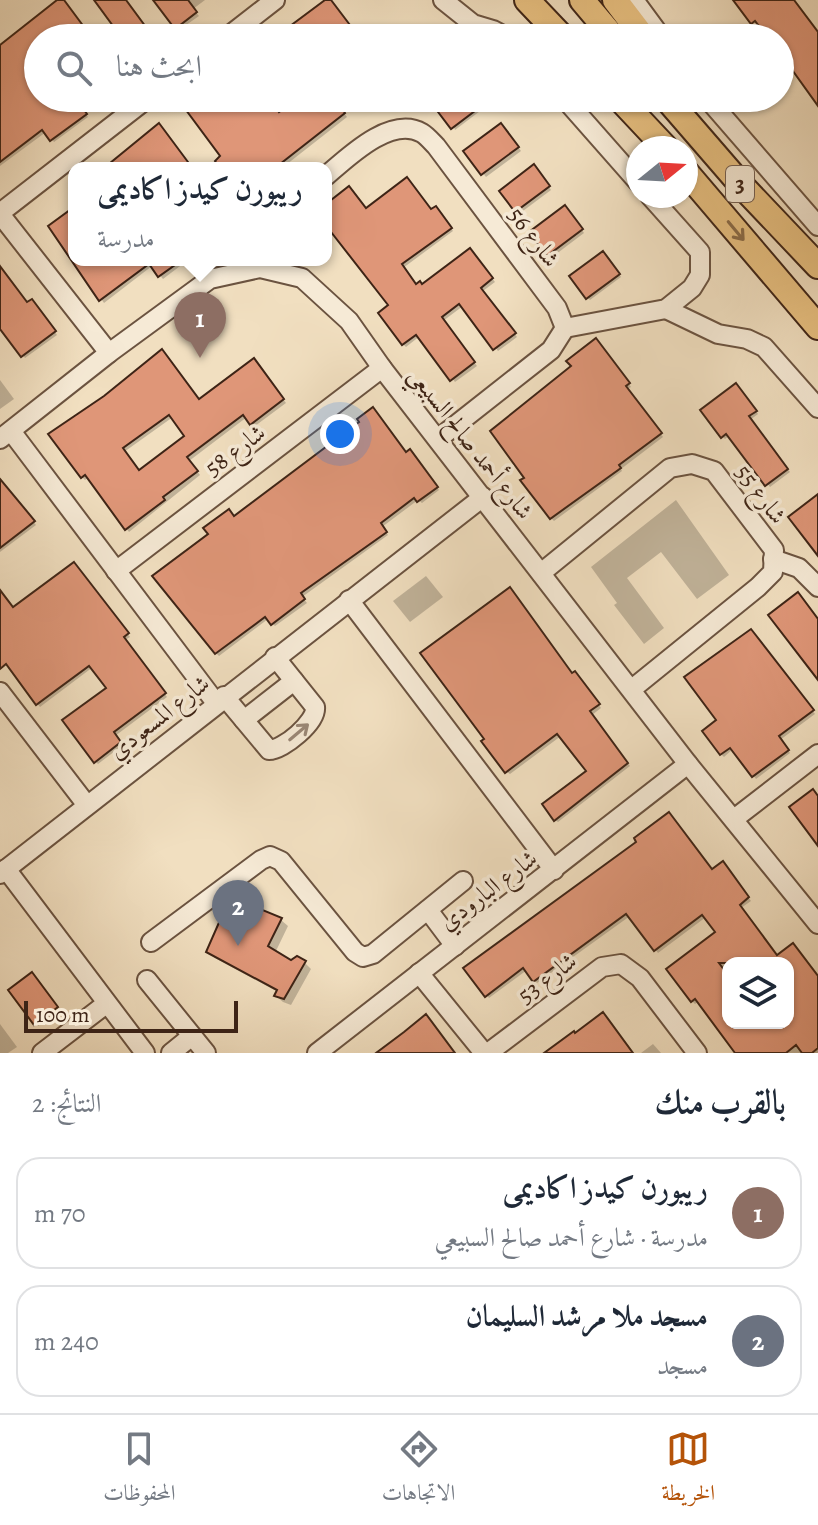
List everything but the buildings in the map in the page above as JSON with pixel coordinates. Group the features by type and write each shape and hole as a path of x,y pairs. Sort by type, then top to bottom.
{"main road":[{"path":"527,0 550,24"},
{"path":"550,0 569,24"},
{"path":"582,0 602,24"},
{"path":"615,0 633,24"},
{"path":"632,112 655,136"},
{"path":"638,112 657,136"},
{"name":"3","path":"678,112 818,266"},
{"path":"698,112 743,187"},
{"name":"3","path":"698,186 818,327"}],"street":[{"path":"244,24 275,0"},
{"path":"443,0 473,24"},
{"path":"634,0 652,24"},
{"path":"109,353 0,213 130,112"},
{"path":"576,112 626,168"},
{"path":"721,112 811,205 818,226"},
{"name":"شارع 56","path":"332,172 385,132 400,128 420,132 436,146 557,308 565,328"},
{"path":"438,439 551,350 565,328 666,309 692,288 700,275 700,252 661,208"},
{"name":"شارع أحمد صالح السبيعي","path":"6,435 109,353 210,279 253,266"},
{"name":"شارع أحمد صالح السبيعي","path":"266,266 302,278 349,321 688,764 818,924"},
{"path":"666,309 718,334 747,339 764,347 818,408"},
{"name":"شارع 58","path":"116,571 382,368"},
{"path":"6,435 220,700 244,720 269,750 279,748 312,721 316,712 275,657"},
{"name":"شارع 55","path":"541,573 670,468 692,464 714,471 774,550 773,572 632,689"},
{"name":"شارع المسعودي","path":"3,871 483,497"},
{"path":"773,559 799,568 818,587"},
{"path":"349,600 554,870"},
{"path":"244,720 294,681"},
{"path":"0,692 86,804"},
{"path":"734,819 818,754"},
{"name":"شارع البارودي","path":"317,1053 688,764"},
{"path":"151,942 270,856 281,861 360,956 373,954 463,881"},
{"path":"3,871 145,1053"},
{"path":"428,910 455,946"},
{"name":"شارع 53","path":"419,973 486,1053 602,967 621,964 640,978 697,1053"},
{"path":"147,980 206,1053"},
{"path":"42,1053 106,1004"},
{"path":"171,1053 192,1036"}],"place":[{"name":"ريبورن كيدز اكاديمى","path":"200,358"},
{"name":"مسجد ملا مرشد السليمان","path":"238,946"}]}
